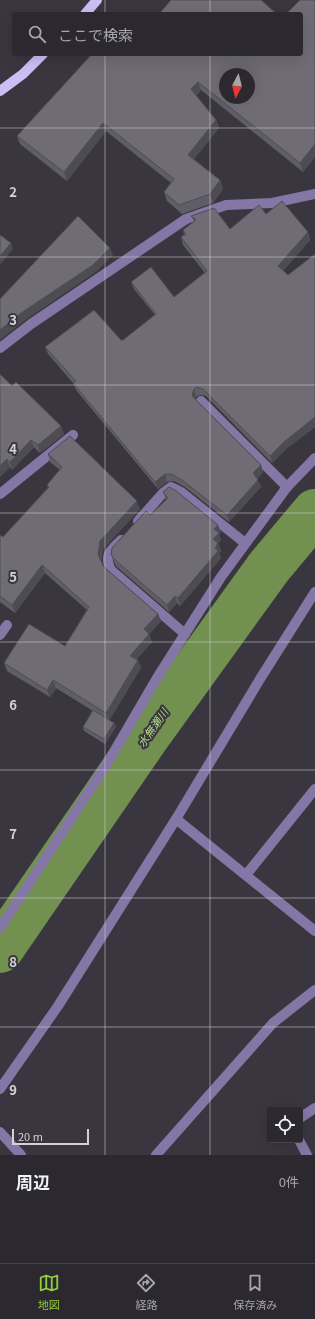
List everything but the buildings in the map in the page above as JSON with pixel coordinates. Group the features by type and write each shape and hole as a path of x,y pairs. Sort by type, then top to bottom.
{"main road":[{"path":"87,12 97,0"},
{"path":"0,91 23,74 41,56"}],"street":[{"path":"0,348 31,324 186,219 226,205 272,203 315,194"},
{"path":"201,401 287,487"},
{"path":"0,494 73,435"},
{"path":"0,928 108,762 185,634 221,578 287,487 315,458"},
{"path":"185,634 111,570 107,563 108,553 163,493 171,487 181,492 245,543"},
{"path":"0,1089 58,1006 176,819 260,678 315,592"},
{"path":"0,635 7,625"},
{"path":"246,875 315,789"},
{"path":"176,819 315,931"},
{"path":"156,1155 273,1023 315,990"},
{"path":"303,1116 315,1108"},
{"path":"0,1132 21,1155"},
{"path":"301,1143 307,1155"}],"waterway":[{"name":"水無瀬川","path":"0,950 147,736 269,567 315,512"}]}
